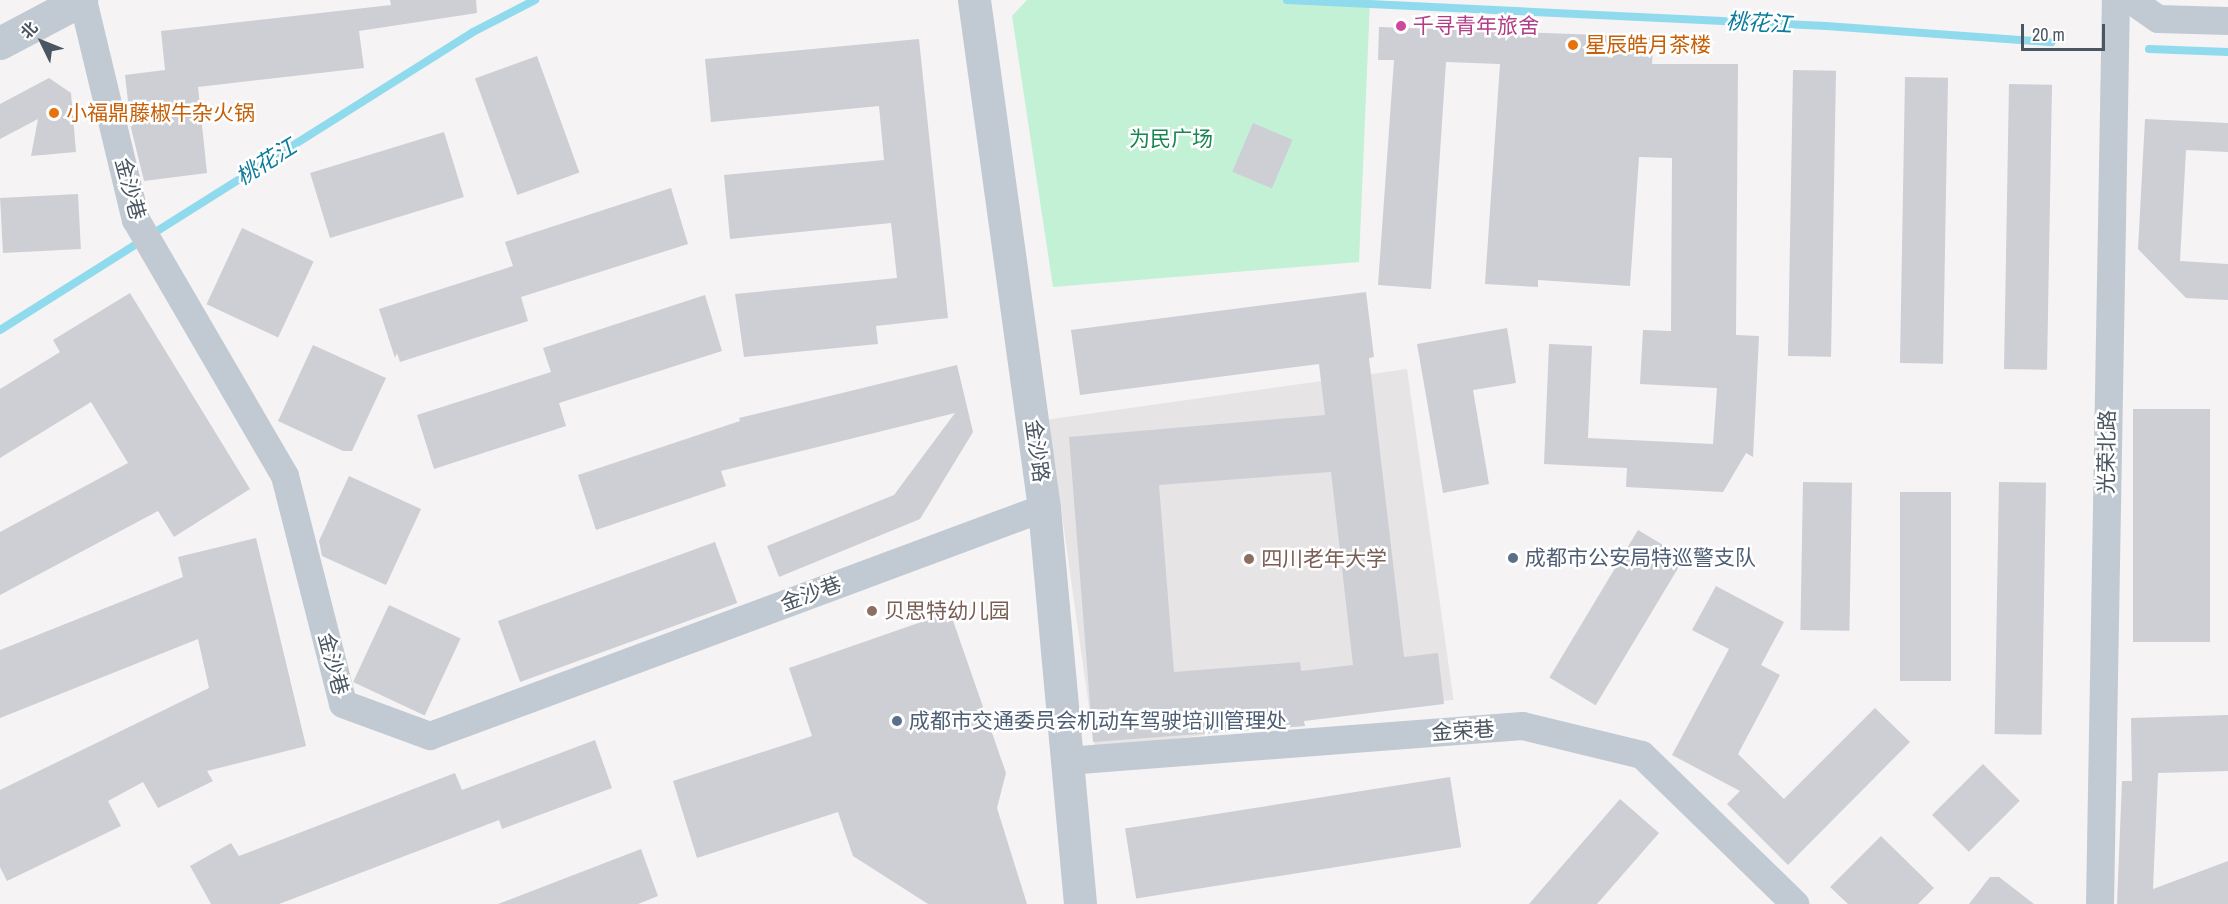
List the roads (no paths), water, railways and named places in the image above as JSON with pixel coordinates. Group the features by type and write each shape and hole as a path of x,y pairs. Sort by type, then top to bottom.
{"street":[{"path":"0,43 82,0"},
{"name":"金沙巷","path":"82,0 136,220 285,476 343,704 430,736 1044,508"},
{"name":"金沙路","path":"974,0 1044,508 1080,904"},
{"name":"光荣北路","path":"2102,903 2116,0"},
{"path":"2131,0 2158,19 2228,21"},
{"name":"金荣巷","path":"1067,761 1522,726 1642,755 1795,904"}],"waterway":[{"name":"桃花江","path":"0,330 473,32 535,0"},
{"name":"桃花江","path":"1287,0 1826,26 2051,42"},
{"name":"桃花江","path":"2149,49 2228,52"}],"place":[{"name":"千寻青年旅舍","path":"1401,26"},
{"name":"星辰皓月茶楼","path":"1573,45"},
{"name":"小福鼎藤椒牛杂火锅","path":"54,113"},
{"name":"成都市公安局特巡警支队","path":"1513,558"},
{"name":"四川老年大学","path":"1249,559"},
{"name":"贝思特幼儿园","path":"872,611"},
{"name":"成都市交通委员会机动车驾驶培训管理处","path":"897,721"}],"park label":[{"name":"为民广场","path":"1171,139"}]}
